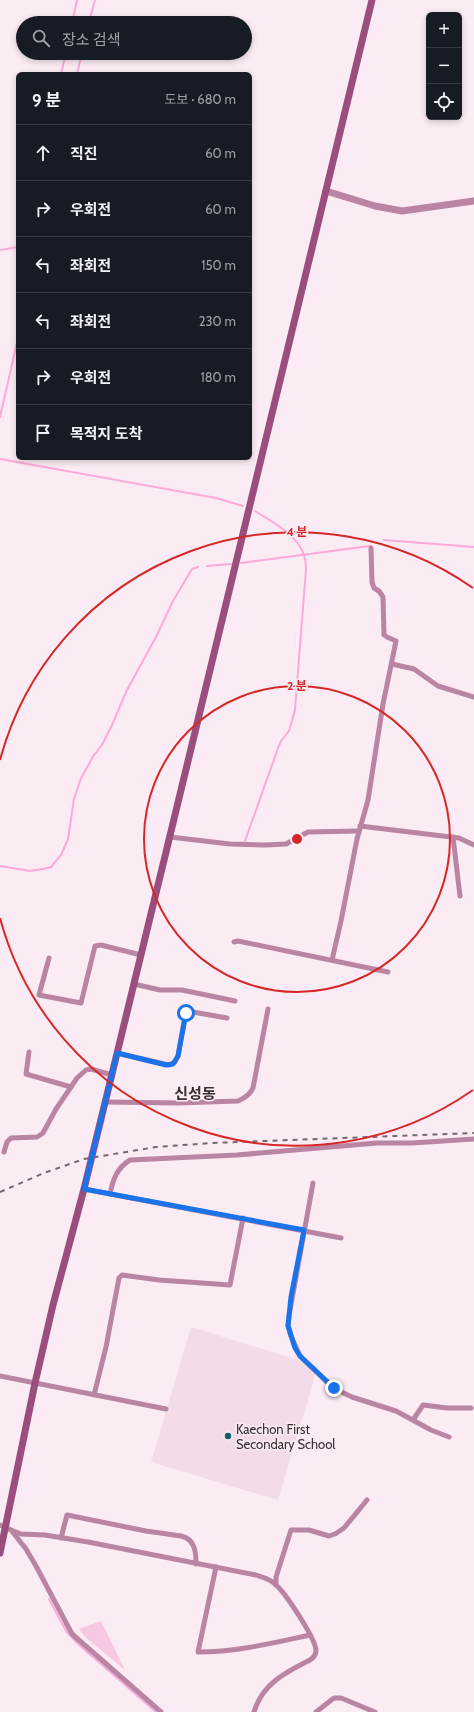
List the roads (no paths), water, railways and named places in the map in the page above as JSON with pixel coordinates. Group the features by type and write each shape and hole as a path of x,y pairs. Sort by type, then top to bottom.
{"main road":[{"path":"0,1553 35,1383 170,837 372,0"}],"street":[{"path":"326,191 376,206 402,211 474,201"},
{"path":"332,960 359,829 368,800 383,704 396,642 387,638 384,634 383,597 379,591 374,588 372,582 370,548"},
{"path":"392,664 414,669 438,686 474,697"},
{"path":"170,837 230,844 265,846 286,844 308,832 359,829 453,837 459,838 474,845"},
{"path":"453,837 460,896"},
{"path":"234,942 238,941 388,972"},
{"path":"50,958 40,995 81,1003 95,946 101,945 141,956"},
{"path":"134,984 160,990 182,990 235,1001"},
{"path":"105,1102 178,1104 238,1101 244,1099 253,1088 268,1009"},
{"path":"117,1053 169,1065 175,1062 178,1056 184,1016 187,1011 227,1018"},
{"path":"29,1052 26,1074 71,1087"},
{"path":"4,1152 8,1140 11,1138 37,1137 43,1133 56,1109 77,1078 86,1070 91,1069 112,1075"},
{"path":"110,1194 112,1183 118,1170 130,1160 237,1155 377,1143 412,1143 474,1139"},
{"path":"313,1182 289,1316 288,1326 295,1348 310,1367 341,1393 386,1407 431,1430 449,1437"},
{"path":"84,1189 243,1218 341,1238"},
{"path":"94,1395 106,1347 119,1278 122,1275 159,1280 230,1285 243,1218"},
{"path":"0,1376 166,1410"},
{"path":"413,1420 423,1405 447,1408 471,1408"},
{"path":"276,1585 276,1577 291,1530 309,1530 329,1536 335,1534 344,1528 367,1500"},
{"path":"61,1538 66,1515 146,1531 181,1536 186,1537 193,1543 196,1564"},
{"path":"5,1527 21,1534 61,1538 216,1567 263,1578 276,1585 310,1635 315,1645 315,1656 273,1682 262,1695 254,1712"},
{"path":"5,1527 17,1536 36,1566 72,1634 161,1712"},
{"path":"216,1567 198,1652 226,1651 277,1643 310,1635"},
{"path":"316,1712 334,1698 341,1698 374,1712"}],"waterway":[{"path":"74,16 77,0"},
{"path":"91,16 95,0"},
{"path":"61,72 64,60"},
{"path":"77,72 80,60"},
{"path":"0,250 16,247"},
{"path":"0,417 16,347"},
{"path":"0,459 216,498 243,506"},
{"path":"245,841 278,748 281,741 289,731 295,710 306,569 302,549 296,541 281,528 255,511"},
{"path":"384,540 474,547"},
{"path":"241,563 370,546"},
{"path":"207,566 231,564"},
{"path":"0,866 30,871 43,869 51,867 61,855 68,839 74,799 81,778 94,755 102,745 127,690 156,637 173,601 192,569 198,567"},
{"path":"49,1599 66,1631 78,1644 156,1712"}],"railway":[{"path":"0,1192 44,1173 84,1159 156,1147 212,1143 474,1133"}],"place":[{"name":"Kaechon First Secondary School","path":"228,1436"}],"district":[{"name":"신성동","path":"195,1094"}]}
